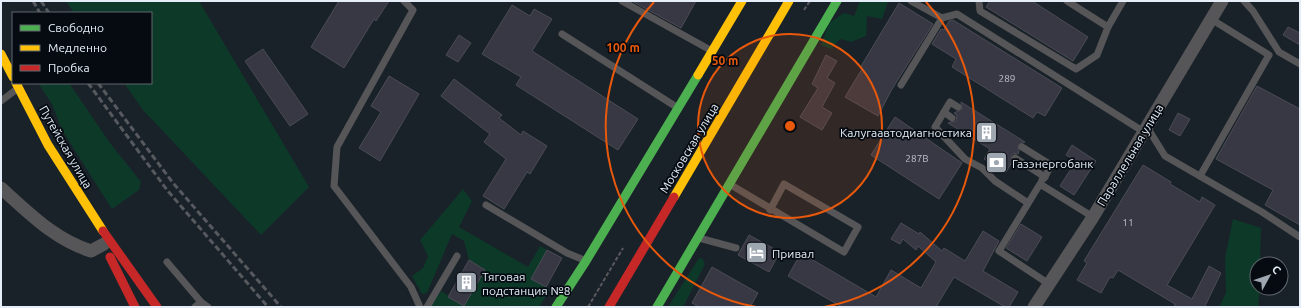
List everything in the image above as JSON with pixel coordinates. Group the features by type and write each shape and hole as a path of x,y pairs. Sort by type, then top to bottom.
{"main road":[{"path":"556,307 586,261 742,1"},
{"name":"Московская улица","path":"608,307 789,1"},
{"path":"657,307 837,1"},
{"path":"1,54 12,75"},
{"name":"Путейская улица","path":"17,85 48,145 97,222 158,307"},
{"name":"Путейская улица","path":"97,222 104,244 135,307"}],"street":[{"name":"Параллельная улица","path":"1034,307 1093,217 1222,1"},
{"path":"1,188 56,236 77,247 91,251 104,244"}],"lane":[{"path":"404,1 413,10 337,147 334,186 411,287 420,307"},
{"path":"622,1 712,51"},
{"path":"911,1 942,18"},
{"path":"979,1 980,11 1076,70 1097,55 1108,27 1123,1"},
{"path":"1067,1 1108,27"},
{"path":"1244,1 1279,52 1300,64"},
{"path":"901,85 942,18 957,14 1145,129 1165,156 1262,212 1300,237"},
{"path":"1200,176 1269,55 1211,19"},
{"path":"562,34 678,108"},
{"path":"1,101 17,85"},
{"path":"958,107 950,102 935,127 966,159 982,168 994,182 1028,203"},
{"path":"944,112 952,118"},
{"path":"1022,147 1051,166 999,251 1049,284"},
{"path":"1015,158 1045,177"},
{"path":"729,184 770,210 844,252 858,227 784,184 770,210"},
{"path":"1040,184 1093,217"},
{"path":"486,205 567,253 586,261"},
{"path":"697,238 736,248"},
{"path":"427,307 457,256"},
{"path":"167,262 198,305 208,307"}],"green space":[{"path":"66,1 199,1 309,187 261,235 143,110 125,84 152,84 152,12 73,12"},
{"path":"860,1 888,2 882,19 867,16 866,36 851,42 840,39 831,49 821,45 829,23 844,13 854,16"},
{"path":"39,84 70,84 110,143 141,182 139,190 112,209 62,130 52,104"},
{"path":"463,189 472,201 459,227 528,267 540,246 547,250 531,279 550,290 539,307 430,307 441,291 464,306 485,270 469,260 464,241 452,234 427,293 422,294 412,276 423,268 428,256 420,240"},
{"path":"1233,219 1261,228 1260,256 1249,256 1249,296 1259,296 1258,307 1219,307 1226,293 1225,258"},
{"path":"699,258 703,259 705,264 683,307 668,307"}],"building":[{"path":"339,1 389,1 376,21 374,19 344,68 311,47"},
{"path":"632,1 696,1 681,28"},
{"path":"990,1 1032,1 1088,37 1073,61 986,7"},
{"path":"899,3 933,24 892,89 878,116 845,97 862,69 860,68"},
{"path":"512,5 530,16 534,9 552,19 532,51 638,119 618,150 516,85 521,77 482,54"},
{"path":"953,20 1062,88 1045,116 1037,112 1033,118 952,67 956,59 932,44 941,29 944,30 949,21"},
{"path":"1288,27 1300,33 1300,45 1283,35"},
{"path":"459,35 471,43 458,62 446,55"},
{"path":"263,49 308,114 290,126 245,61"},
{"path":"826,55 837,61 827,78 835,83 822,107 832,113 822,130 800,117 818,88 812,84"},
{"path":"389,76 419,94 380,161 359,148 381,112 371,106"},
{"path":"454,79 502,115 499,118 521,135 523,131 547,146 530,174 527,172 504,209 483,196 506,159 484,142 490,134 441,96"},
{"path":"1257,86 1300,109 1300,225 1265,205 1273,190 1216,159"},
{"name":"Калугаавтодиагностика","path":"961,102 1025,142 1018,145 1018,154 1013,153 1011,156 1012,162 1006,172 984,159 990,149 948,123 956,121 957,116 954,113 962,109"},
{"path":"1178,113 1190,119 1180,136 1169,130"},
{"path":"895,117 962,163 939,199 871,155"},
{"path":"1072,145 1096,161 1074,195 1060,186 1076,161 1066,155"},
{"path":"1143,165 1171,182 1170,184 1200,202 1202,197 1215,205 1167,285 1192,299 1209,266 1221,273 1205,306 1207,307 1174,307 1175,304 1118,270 1113,278 1110,277 1101,293 1077,280 1087,263 1084,261"},
{"path":"901,223 919,234 920,232 942,251 944,248 965,261 983,231 999,241 983,271 1018,292 1009,307 1005,307 954,277 936,307 842,307 788,276 801,253 876,297 891,270 921,288 936,262 918,246 916,250 903,239 900,244 891,239"},
{"path":"1021,224 1042,237 1027,261 1006,248"},
{"path":"749,235 780,252 769,272 738,255"},
{"path":"547,250 562,258 546,287 531,279"},
{"name":"Тяговая подстанция №8","path":"469,260 485,270 464,306 448,297"},
{"path":"712,267 758,293 750,307 699,307 692,303"}],"railway":[{"path":"33,1 39,12"},
{"path":"41,1 48,12"},
{"path":"89,84 167,190 268,307"},
{"path":"99,84 173,183 281,307"}],"traffic: fast":[{"path":"657,307 837,1"},
{"path":"556,307 586,261 698,75"}],"traffic: slow":[{"path":"698,75 742,1"},
{"path":"674,197 789,1"},
{"path":"1,54 12,75"},
{"path":"17,84 48,145 103,231"}],"traffic: jam":[{"path":"609,307 674,197"},
{"path":"103,231 157,307"},
{"path":"110,257 135,307"}],"place":[{"name":"Калугаавтодиагностика","path":"987,132"},
{"name":"Газэнергобанк","path":"996,163"},
{"name":"Привал","path":"756,253"},
{"name":"Тяговая подстанция №8","path":"467,283"}]}
